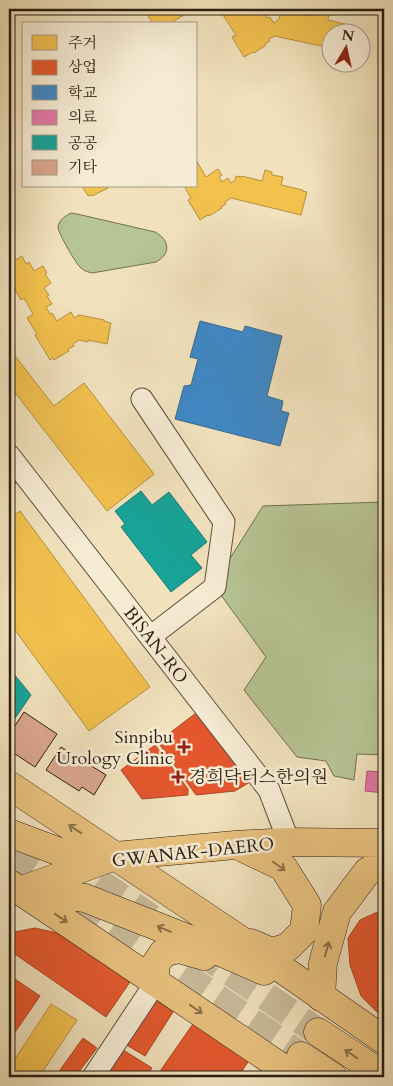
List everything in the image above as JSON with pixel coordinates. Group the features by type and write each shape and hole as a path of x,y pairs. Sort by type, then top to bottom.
{"main road":[{"path":"9,785 115,856 235,948 321,997 384,1040"},
{"path":"9,832 60,852 115,856"},
{"name":"GWANAK-DAERO","path":"13,890 115,856 289,842 384,843"},
{"path":"13,890 85,898 202,944 272,952 288,947 304,931 307,905 283,867 236,845"},
{"path":"321,997 323,963 337,912 368,872 384,861"},
{"path":"13,890 156,982 298,1067 333,1077"},
{"path":"156,982 155,965 163,953 179,949 205,956 235,948"},
{"path":"318,1032 384,1076"}],"street":[{"path":"142,399 224,522 215,587 150,637"},
{"name":"BISAN-RO","path":"9,455 269,790 289,842"},
{"path":"93,1077 156,982"}],"green space":[{"path":"71,213 155,232 164,239 167,247 166,251 161,259 156,262 92,273 86,271 75,261 58,227 61,220"},
{"path":"384,502 384,755 357,754 354,780 334,776 326,761 297,757 244,690 266,657 221,595 224,568 263,506"}],"building: 주거":[{"path":"146,9 189,9 183,13 184,15 172,22 152,22 147,14 149,13"},
{"path":"219,9 248,9 251,14 261,9 267,18 270,17 274,23 279,19 281,10 310,16 311,9 319,9 319,11 329,13 328,20 336,22 320,22 320,46 275,36 269,39 270,41 266,45 244,57 232,37 236,35"},
{"path":"9,70 14,78 9,81"},
{"path":"198,163 206,177 218,169 222,175 219,177 222,182 228,178 231,183 235,180 236,176 262,181 265,170 272,172 272,175 283,177 281,185 307,192 301,215 231,198 225,202 226,204 222,208 200,220 188,200 191,198 185,188 198,188"},
{"path":"83,188 108,188 92,196 88,196"},
{"path":"22,256 26,264 29,262 34,271 43,266 47,273 45,274 51,283 44,288 52,304 46,307 50,314 52,313 57,321 71,312 74,318 79,315 111,323 107,344 79,340 68,349 69,351 54,360 53,358 50,360 27,318 33,314 24,298 21,300 12,285 14,284 9,275 9,264"},
{"path":"9,348 54,406 84,383 154,474 107,511 9,385"},
{"path":"20,511 150,687 89,731 9,622 9,519"},
{"path":"51,1004 77,1020 39,1077 9,1077 9,1068"}],"building: 상업":[{"path":"9,471 18,481 9,490"},
{"path":"196,713 250,782 235,791 196,795 158,742"},
{"path":"155,745 188,789 188,795 142,799 121,770"},
{"path":"384,909 384,1018 361,996 350,965 348,938 360,920"},
{"path":"35,928 57,933 130,982 106,1017 9,950 9,933"},
{"path":"9,975 40,996 9,1041"},
{"path":"154,999 173,1012 145,1056 125,1044"},
{"path":"195,1021 250,1059 238,1077 156,1077"},
{"path":"83,1038 97,1048 75,1077 55,1077"},
{"path":"120,1048 152,1068 146,1077 119,1077 107,1069"}],"building: 학교":[{"path":"200,321 243,332 245,326 282,336 267,396 283,401 281,411 289,413 280,446 175,419 184,386 191,385 198,359 190,357"}],"building: 의료":[{"path":"382,768 384,768 384,793 365,791 367,771 382,772"}],"building: 공공":[{"path":"141,491 152,505 169,492 207,542 191,555 202,568 171,592 121,527 125,524 115,511"},
{"path":"9,668 31,695 9,727"}],"building: 기타":[{"path":"24,712 57,734 35,767 9,750 9,735"},
{"path":"61,747 106,775 94,795 82,787 79,791 46,770"}],"tunnel":[{"path":"9,855 301,1056"},
{"path":"63,858 151,918"},
{"path":"197,949 318,1032"}],"place":[{"name":"Sinpibu Urology Clinic","path":"184,747"},
{"name":"경희닥터스한의원","path":"178,777"}]}
